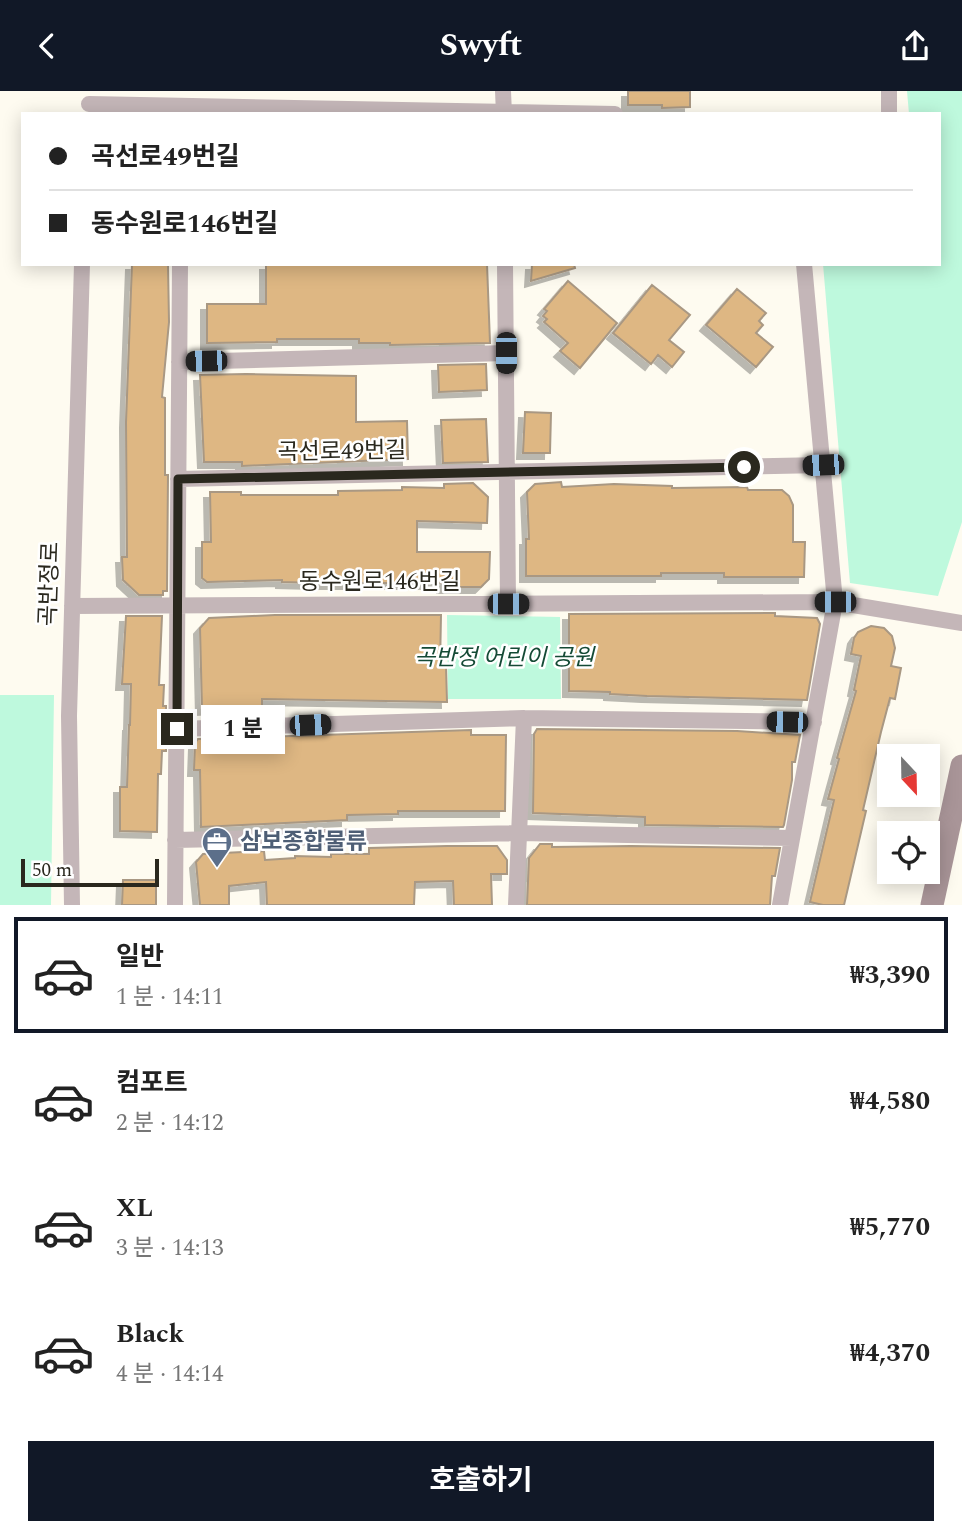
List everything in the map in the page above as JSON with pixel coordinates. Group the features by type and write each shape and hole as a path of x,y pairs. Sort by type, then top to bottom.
{"main road":[{"path":"932,905 962,766"}],"street":[{"path":"503,91 504,112"},
{"path":"888,91 889,112"},
{"path":"90,103 181,110 396,112"},
{"name":"곡반정로","path":"72,905 69,716 82,266"},
{"path":"175,905 180,266"},
{"path":"505,266 508,604"},
{"path":"780,905 835,602 804,266"},
{"path":"179,362 506,353"},
{"name":"곡선로49번길","path":"178,479 823,465"},
{"name":"동수원로146번길","path":"72,606 835,602 962,623"},
{"path":"177,729 524,718 814,722"},
{"path":"516,905 524,718"},
{"path":"175,839 519,833 792,838"}],"green space":[{"path":"907,91 962,91 962,522 938,596 850,583 823,266 941,266 941,112 909,112"},
{"name":"곡반정 어린이 공원","path":"447,615 560,617 561,699 448,699"},
{"path":"0,695 54,695 51,905 0,905"}],"building":[{"path":"628,91 690,91 690,107 628,105"},
{"path":"132,266 168,266 169,322 162,397 165,398 165,475 168,475 167,591 163,591 163,595 139,595 123,580 122,557 127,557 126,422"},
{"path":"266,266 487,266 490,343 390,345 359,343 359,339 277,339 277,342 207,343 207,304 266,304"},
{"path":"532,266 574,266 575,268 531,281"},
{"path":"568,281 617,323 580,368 560,351 568,343 544,322 547,319 543,316 547,311 544,309"},
{"path":"652,285 690,315 669,340 684,352 672,367 658,355 651,364 613,333"},
{"path":"737,289 766,313 759,321 763,325 756,333 773,347 756,367 706,325"},
{"path":"486,364 487,390 439,392 438,365"},
{"path":"200,375 356,376 356,422 407,421 408,459 242,466 242,462 204,462"},
{"path":"525,412 551,413 550,453 523,453"},
{"path":"486,419 488,462 443,463 441,420"},
{"path":"561,482 562,487 614,484 782,490 793,505 793,542 805,542 804,577 724,577 724,573 526,576 526,539 529,539 527,492 535,484"},
{"path":"473,483 488,497 487,523 417,521 417,552 490,552 489,579 481,587 443,587 443,583 318,583 282,580 207,582 202,578 202,542 211,542 210,492 241,492 241,495 338,495 338,491 402,490 402,487 444,488 444,484"},
{"path":"775,613 775,616 817,618 820,624 807,700 569,691 569,614"},
{"path":"275,615 441,615 440,667 446,666 447,702 262,699 262,716 216,717 223,708 202,709 200,628 209,618"},
{"path":"126,616 162,616 159,685 164,685 166,751 162,751 161,774 158,774 157,832 120,831 120,787 127,787 130,725 131,684 122,684"},
{"path":"871,626 884,628 892,636 895,648 891,666 901,668 895,699 890,698 877,744 863,810 866,811 844,905 823,905 810,902 834,800 828,799 856,691 854,690 861,656 851,654 858,632"},
{"path":"537,729 737,731 800,735 795,762 792,762 792,780 784,825 645,825 645,817 533,813 534,734"},
{"path":"471,730 471,735 506,735 505,811 398,811 398,814 347,815 347,820 201,827 200,770 194,770 195,743 198,739"},
{"path":"540,844 552,844 552,847 780,848 775,876 772,876 770,905 527,905 529,858"},
{"path":"497,846 507,860 507,874 491,874 492,905 454,905 453,881 415,882 414,905 267,905 266,882 229,886 229,905 200,905 196,862 203,854 264,851 265,860 295,856 369,854 369,848"},
{"path":"123,880 156,880 156,905 122,905"}],"place":[{"name":"삼보종합물류","path":"217,869"}],"route":[{"path":"177,729 178,479 744,467"}]}
